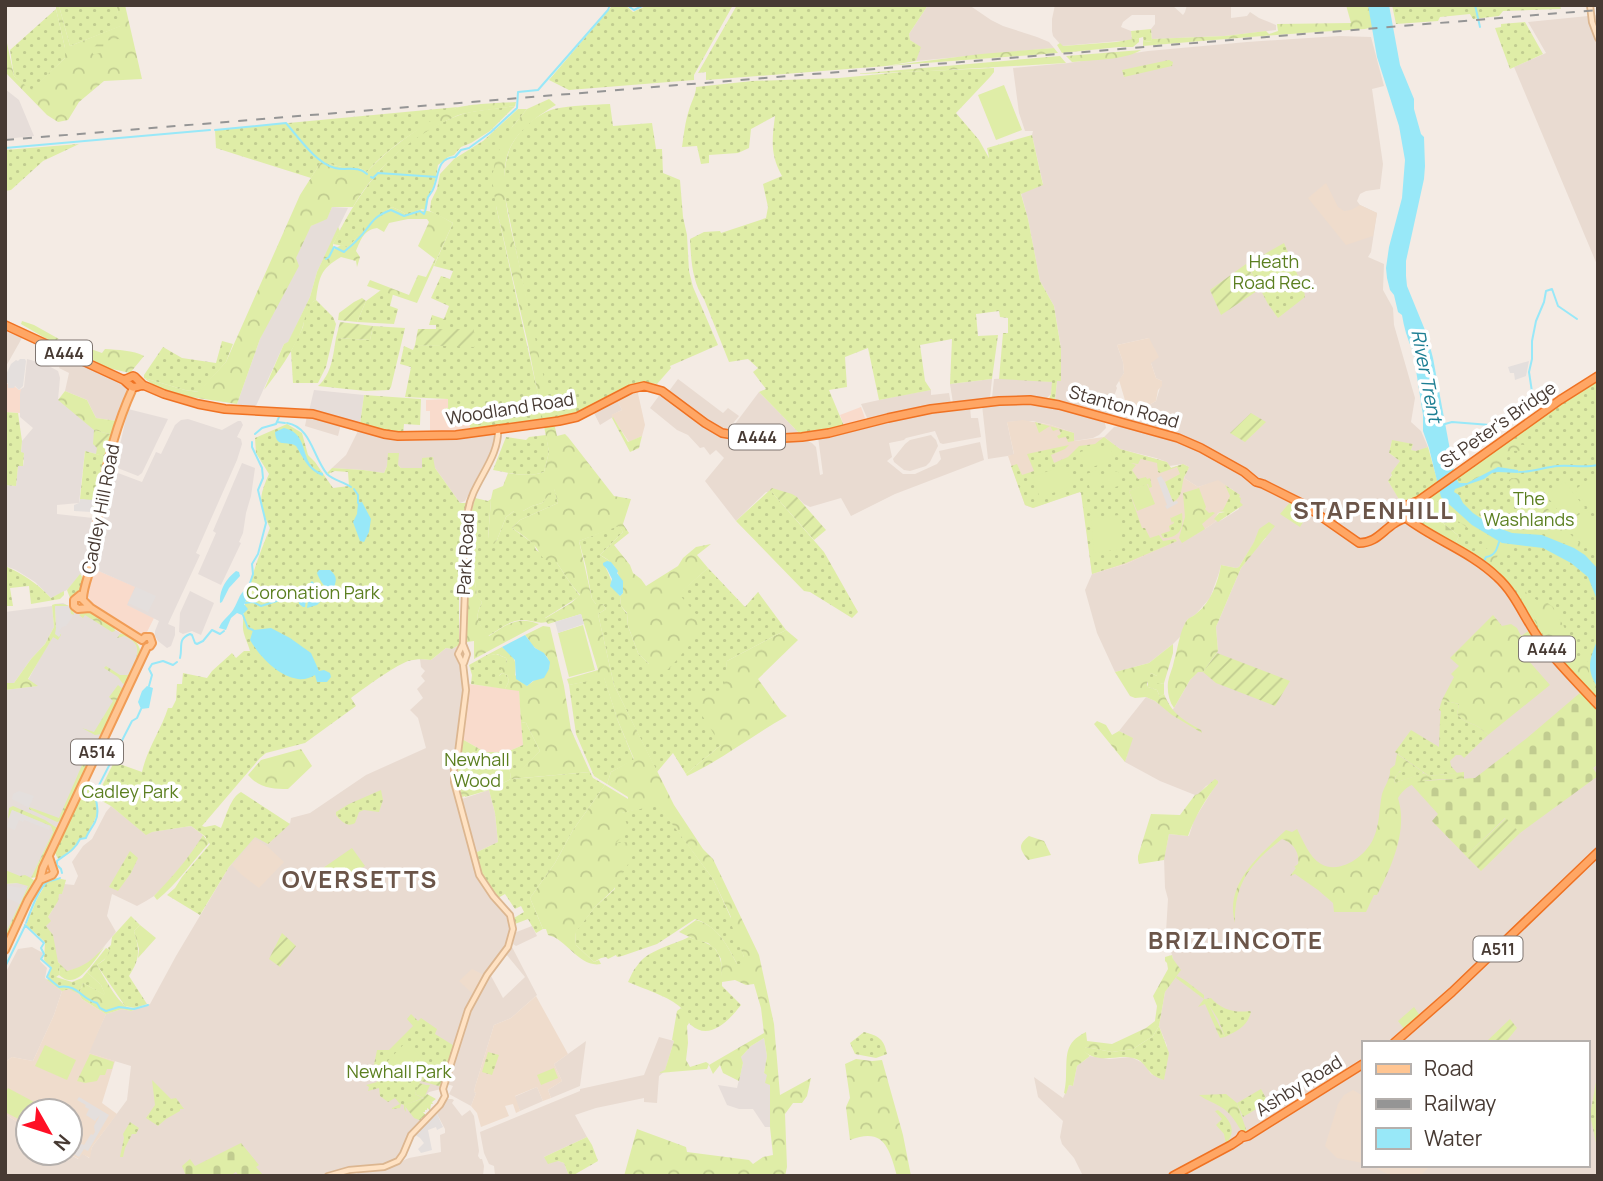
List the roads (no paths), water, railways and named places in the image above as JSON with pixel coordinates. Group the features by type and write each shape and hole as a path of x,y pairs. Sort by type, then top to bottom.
{"highway":[{"name":"A444","path":"5,325 133,383"},
{"name":"St Peter's Bridge","path":"1407,513 1430,492 1598,376"},
{"name":"Woodland Road","path":"133,383 183,401 231,409 323,416 398,436 456,435 553,422 582,415 631,389 644,386 662,391 715,429 731,435 753,437 814,436 895,416 979,403"},
{"name":"Stanton Road","path":"979,403 1019,400 1059,405 1185,441 1244,472 1257,483 1303,504 1360,544 1376,539 1407,513"},
{"name":"A444","path":"1407,513 1418,526 1500,579 1540,641 1598,705"},
{"name":"A511","path":"1396,1041 1460,985 1598,852"},
{"name":"Ashby Road","path":"1173,1176 1230,1146 1239,1137 1250,1134 1362,1065"}],"main road":[{"path":"1590,5 1598,38"},
{"name":"Cadley Hill Road","path":"5,950 28,900 47,870 49,857 146,647 151,645 149,636 142,639 131,634 84,601 100,501 116,430 133,383"},
{"name":"Park Road","path":"328,1176 349,1170 384,1167 398,1161 411,1135 437,1110 445,1096 444,1087 468,1010 512,937 513,926 508,912 479,875 454,782 466,695 463,657 458,654 463,648 468,511 471,498 495,447 498,428"}],"water":[{"name":"River Trent","path":"1368,5 1389,5 1400,65 1414,99 1414,109 1424,137 1424,179 1406,261 1406,276 1407,286 1427,335 1433,358 1455,477 1459,483 1467,483 1498,467 1518,470 1518,473 1492,473 1484,479 1455,489 1454,492 1473,513 1491,525 1512,533 1542,535 1585,555 1598,569 1598,602 1588,577 1571,563 1543,548 1502,543 1472,525 1441,497 1423,431 1413,351 1387,278 1389,247 1402,198 1405,160 1399,126 1377,57"},
{"path":"284,428 293,431 298,437 310,464 323,473 323,476 310,467 296,446 277,441 275,432"},
{"path":"362,502 371,519 364,542 360,541 353,522 358,503"},
{"path":"607,561 611,562 623,581 623,593 620,596 610,586 612,579 603,565"},
{"path":"319,570 330,570 335,576 334,592 321,582 317,573"},
{"path":"236,571 240,576 220,603 224,585"},
{"path":"312,581 322,591 323,599 317,605 307,608 306,600 303,607 299,604 298,596"},
{"path":"249,586 244,604 248,609 242,615 237,613 231,618 226,630 219,628 241,595"},
{"path":"271,628 311,653 319,671 330,673 331,677 327,682 317,682 315,675 302,679 291,677 270,665 250,640 253,630"},
{"path":"525,635 550,662 544,678 527,686 516,679 515,660 502,647"},
{"path":"1598,638 1598,688 1591,675 1590,663"},
{"path":"147,686 153,688 149,708 141,709 138,702"}],"waterway":[{"path":"326,259 334,247 344,252 384,213 391,210 404,216 420,211 424,214 428,197 445,160 469,148 517,108 518,92 538,90 610,5"},
{"path":"627,5 634,10 644,5"},
{"path":"1475,5 1480,27"},
{"path":"215,130 286,123 321,161 335,168 356,169 367,174"},
{"path":"5,148 210,130"},
{"path":"371,177 378,173 437,177"},
{"name":"River Trent","path":"1445,424 1452,422 1503,426 1534,405 1529,372 1532,341 1546,291 1552,289 1558,306 1577,319"},
{"path":"255,434 262,428 276,424 279,417"},
{"path":"277,422 285,423"},
{"path":"287,423 307,436 327,474 351,487"},
{"path":"249,586 253,574 252,564 258,554 266,523 258,490 263,478 262,468 252,442"},
{"path":"1519,472 1558,466 1598,465"},
{"path":"354,489 358,495 358,503"},
{"path":"1484,561 1495,552 1499,542"},
{"path":"245,603 253,602 261,606 298,597"},
{"path":"243,615 248,628 253,630"},
{"path":"180,658 182,641 186,636 192,635 197,644 212,630 220,634 224,631"},
{"path":"149,686 152,675 149,669 152,664 163,661 173,665 177,662"},
{"path":"62,873 57,861 73,849 80,839 86,838 94,824 97,811 95,793 132,721 137,718 141,709"},
{"path":"26,923 45,884 60,878"},
{"path":"25,925 44,943 41,959 51,968 47,977 59,987 75,990 106,1011 119,1007 134,1009 148,1005"},
{"path":"5,967 25,926"}],"railway":[{"path":"5,140 1598,10"}],"district":[{"name":"STAPENHILL","path":"1374,511"},
{"name":"OVERSETTS","path":"360,880"},
{"name":"BRIZLINCOTE","path":"1236,941"}],"park label":[{"name":"Heath Road Rec.","path":"1274,272"},
{"name":"The Washlands","path":"1529,509"},
{"name":"Coronation Park","path":"313,593"},
{"name":"Newhall Wood","path":"477,770"},
{"name":"Cadley Park","path":"130,792"},
{"name":"Newhall Park","path":"399,1072"}]}
